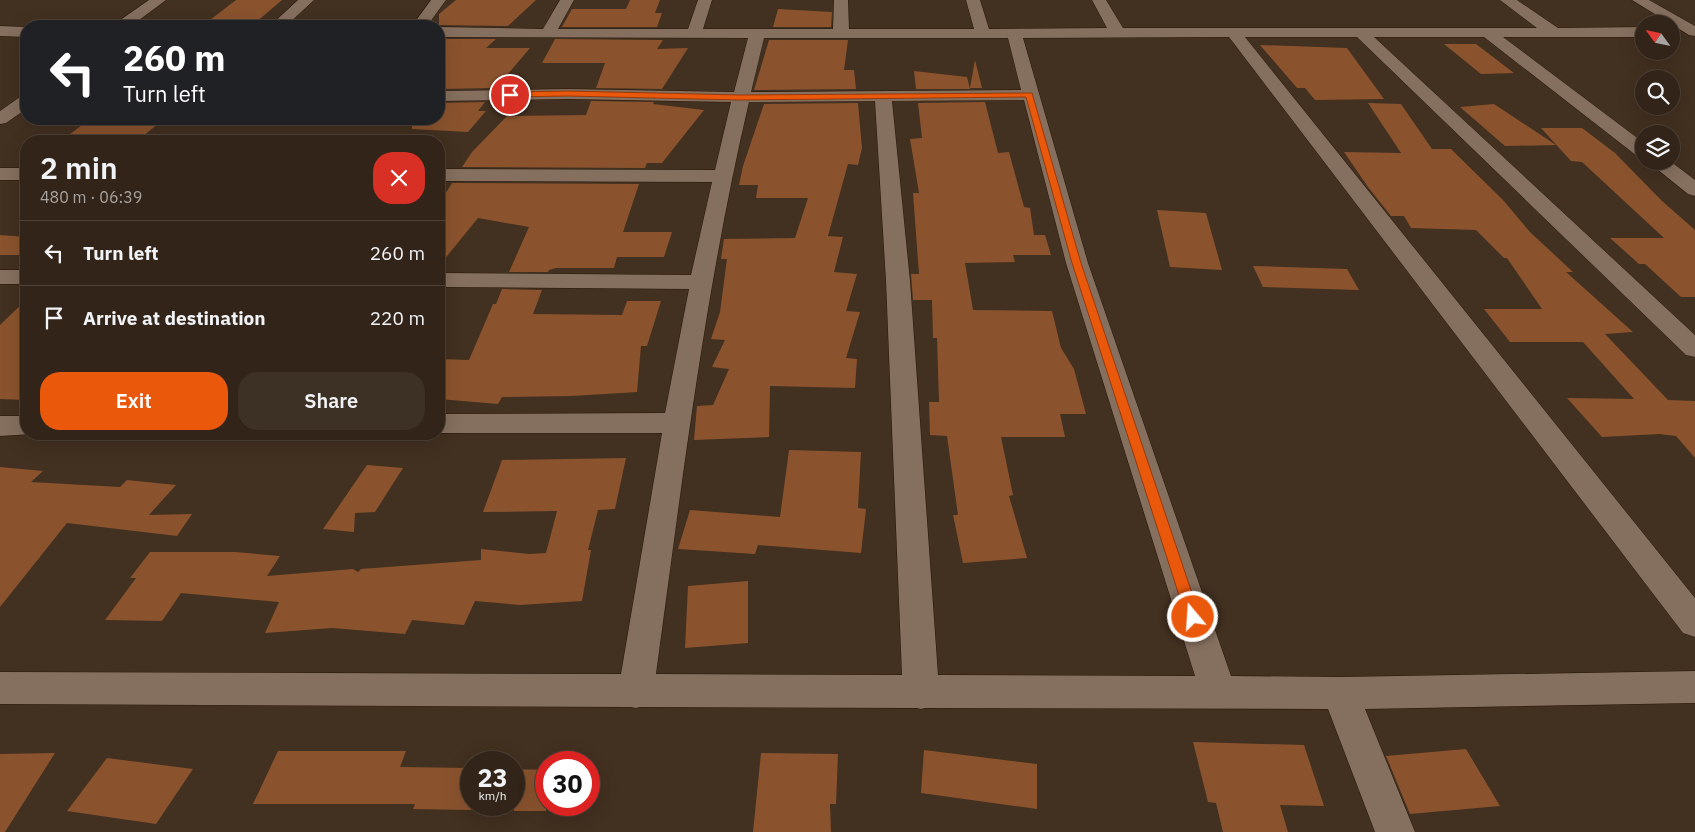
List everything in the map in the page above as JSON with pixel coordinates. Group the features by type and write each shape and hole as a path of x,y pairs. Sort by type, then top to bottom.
{"street":[{"path":"130,20 159,0"},
{"path":"284,20 307,0"},
{"path":"424,20 439,0"},
{"path":"548,34 568,0"},
{"path":"694,33 705,0"},
{"path":"840,0 841,32"},
{"path":"973,0 983,33"},
{"path":"1099,0 1117,32"},
{"path":"1507,0 1554,32"},
{"path":"1639,0 1694,32"},
{"path":"0,31 20,32"},
{"path":"445,32 548,34 757,32 1635,32"},
{"path":"636,692 676,423 701,282 740,98 757,32"},
{"path":"1233,32 1695,623"},
{"path":"1360,32 1695,348"},
{"path":"1488,32 1635,145"},
{"path":"1680,32 1694,32"},
{"path":"1014,33 1076,263 1218,692"},
{"path":"445,96 568,94 740,98 1030,95"},
{"path":"884,96 898,290 921,693"},
{"path":"0,119 20,105"},
{"path":"1673,170 1686,177 1695,190"},
{"path":"0,174 20,174"},
{"path":"445,175 723,176"},
{"path":"0,277 20,277"},
{"path":"445,280 701,282"},
{"path":"445,423 676,423"},
{"path":"0,426 20,426"},
{"path":"0,688 636,692 1340,693 1695,687"},
{"path":"1340,693 1395,832"}],"building":[{"path":"236,0 282,0 259,20 210,20"},
{"path":"456,0 536,0 508,26 445,25 445,20 439,20 439,14"},
{"path":"630,0 660,0 655,13 662,13 657,27 562,27 572,9 626,9"},
{"path":"778,9 832,12 831,27 773,27"},
{"path":"445,39 496,39 486,48 530,48 496,88 445,89"},
{"path":"555,39 663,40 657,49 688,48 662,89 596,88 605,63 542,63"},
{"path":"769,40 848,40 844,70 854,70 856,89 754,90"},
{"path":"1444,44 1476,44 1514,73 1481,74"},
{"path":"1260,45 1347,48 1384,99 1315,100 1305,88 1297,88"},
{"path":"975,60 982,88 970,88"},
{"path":"914,71 967,77 970,89 916,89"},
{"path":"591,101 654,102 653,104 704,110 662,163 647,163 645,168 462,167 472,152 507,116 586,115"},
{"path":"485,102 478,111 486,111 468,132 412,129 412,125 445,125 445,103"},
{"path":"985,102 998,153 1009,152 1024,207 1030,208 1034,235 1045,235 1051,255 1013,255 1015,262 965,263 973,310 1052,311 1061,348 1074,369 1086,414 1060,414 1065,437 1001,437 1013,495 1009,496 1027,558 963,563 953,515 958,515 947,436 930,435 929,402 939,402 937,338 933,338 932,300 913,300 911,274 919,274 913,193 919,193 910,139 922,138 918,103"},
{"path":"858,103 862,148 858,165 848,164 828,236 843,237 834,272 857,274 846,311 860,312 846,358 857,359 855,388 770,386 769,437 694,440 697,406 713,405 729,369 712,367 725,340 711,339 720,312 727,259 721,259 724,239 795,238 808,198 756,198 758,185 739,185 743,166 764,104"},
{"path":"1368,103 1401,104 1432,149 1451,149 1503,200 1530,232 1573,272 1566,272 1633,332 1605,334 1668,400 1695,401 1695,458 1676,436 1659,434 1602,437 1567,398 1634,399 1583,342 1510,342 1484,309 1542,309 1507,258 1504,258 1476,230 1411,228 1404,216 1391,216 1344,152 1401,153"},
{"path":"1494,104 1556,145 1505,146 1460,107"},
{"path":"82,125 157,125 144,135 69,135"},
{"path":"1541,128 1582,128 1615,153 1662,201 1695,230 1695,297 1681,297 1645,264 1639,264 1610,238 1664,238 1582,162 1571,161"},
{"path":"452,183 639,184 623,232 672,232 664,257 617,257 614,268 556,268 548,272 509,272 529,227 478,218 445,259 445,194"},
{"path":"1157,210 1206,213 1222,270 1170,267"},
{"path":"0,235 20,237 20,255 0,255"},
{"path":"1253,266 1347,269 1359,290 1263,287"},
{"path":"502,289 542,290 533,314 622,315 627,301 661,301 647,346 641,346 637,392 572,396 502,397 498,404 445,400 445,359 469,360 493,304 496,304"},
{"path":"20,306 20,400 0,399 0,325"},
{"path":"789,450 861,452 858,508 866,509 861,553 758,545 755,554 678,549 690,510 780,517"},
{"path":"626,458 615,509 598,510 588,550 591,550 582,601 520,605 475,601 464,625 412,620 405,634 332,628 265,633 279,602 181,593 162,621 105,620 136,578 130,578 150,552 235,552 280,556 267,576 353,569 358,572 361,569 481,560 481,549 529,554 546,553 557,511 483,512 502,460"},
{"path":"367,465 403,468 375,512 355,513 354,532 323,529"},
{"path":"0,467 43,471 31,482 120,487 127,480 176,485 149,515 192,514 177,536 67,523 0,607"},
{"path":"748,581 748,643 685,648 688,586"},
{"path":"1193,742 1304,745 1324,806 1280,805 1288,832 1223,832 1216,803 1208,802"},
{"path":"1466,749 1500,806 1410,814 1386,756"},
{"path":"924,750 1037,764 1037,809 921,793"},
{"path":"278,751 406,751 400,767 460,768 460,810 413,809 415,804 253,804"},
{"path":"55,753 5,832 0,832 0,754"},
{"path":"761,753 838,754 836,804 830,804 831,832 753,832"},
{"path":"107,758 193,769 156,824 67,811"},
{"path":"525,769 535,770 535,811 525,811"}],"route":[{"path":"510,95 568,94 740,98 1030,95 1076,263 1193,617"}]}
